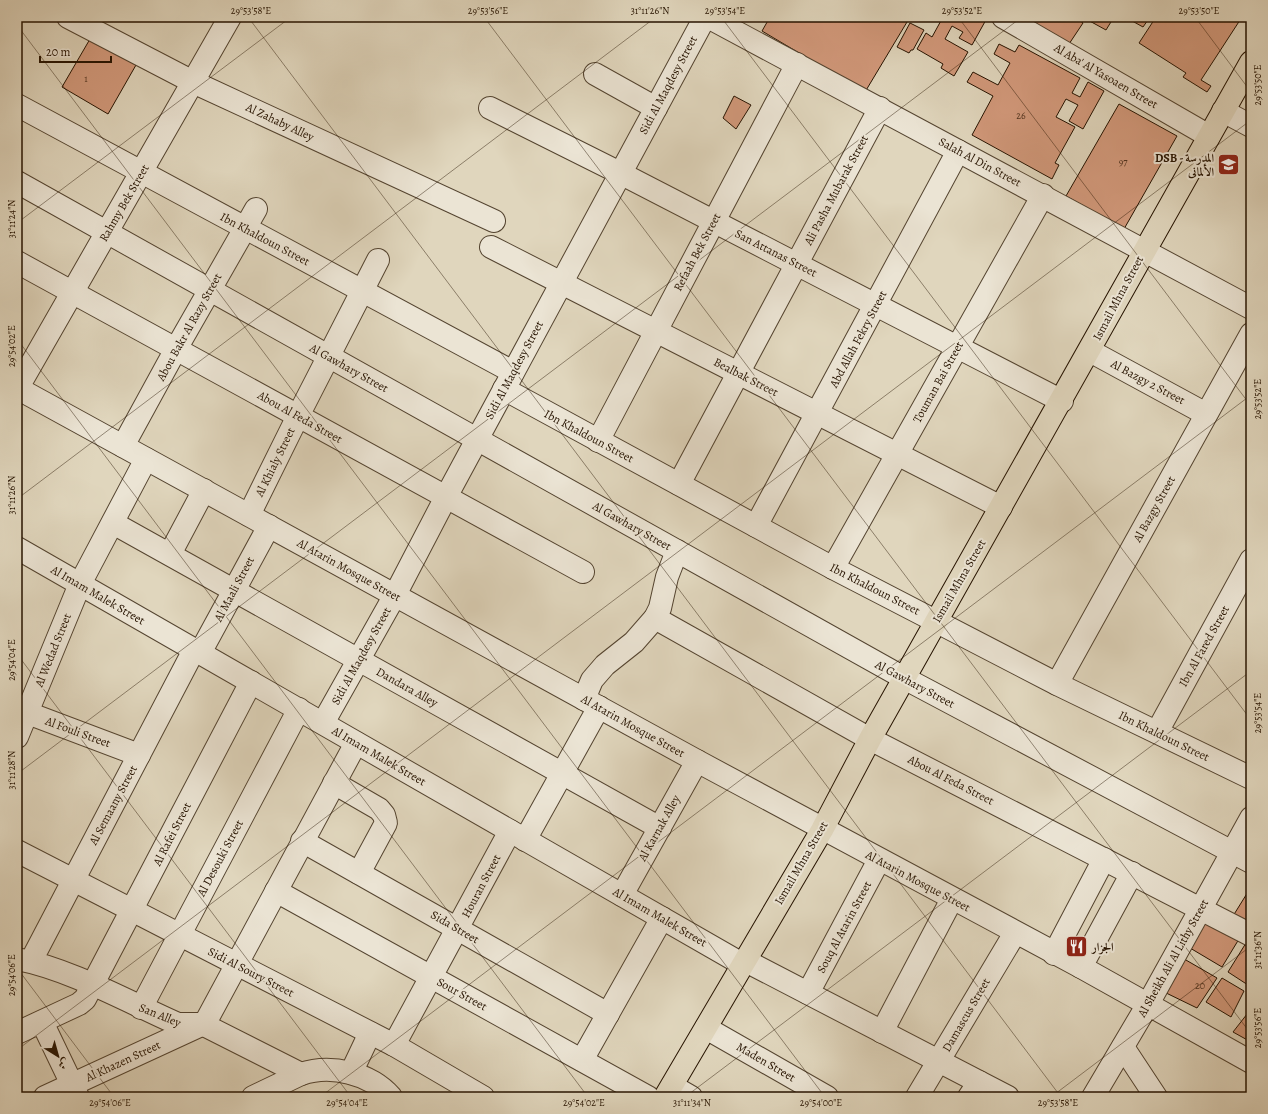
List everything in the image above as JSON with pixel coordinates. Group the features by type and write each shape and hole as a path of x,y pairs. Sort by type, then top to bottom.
{"main road":[{"name":"Ismail Mhna Street","path":"668,1091 822,830 904,678 1090,351 1144,250 1251,62"}],"street":[{"name":"Al Zahaby Alley","path":"68,17 95,23 193,82 494,222"},
{"name":"Rahmy Bek Street","path":"17,388 230,17"},
{"name":"Salah Al Din Street","path":"706,17 1043,195 1251,308"},
{"name":"Sidi Al Maqdesy Street","path":"323,723 395,595 508,381 706,17"},
{"name":"Al Aba' Al Yasoaen Street","path":"1003,17 1209,136"},
{"name":"Refaah Bek Street","path":"598,441 797,64"},
{"path":"595,74 656,108"},
{"name":"Ibn Khaldoun Street","path":"17,105 362,291 508,381 598,441 833,568 1057,684 1251,778"},
{"name":"San Attanas Street","path":"490,108 620,173 1062,400"},
{"name":"Ali Pasha Mubarak Street","path":"679,484 880,108"},
{"path":"1223,111 1251,126"},
{"name":"Abd Allah Fekry Street","path":"756,526 818,414 958,150"},
{"name":"Al Gawhary Street","path":"17,182 904,678 1251,862"},
{"name":"Touman Bai Street","path":"833,568 1043,195"},
{"name":"Abou Bakr Al Razy Street","path":"123,446 176,348 256,209"},
{"name":"Bealbak Street","path":"491,247 1001,507"},
{"name":"Al Khialy Street","path":"249,515 328,356 378,260"},
{"name":"Abou Al Feda Street","path":"17,262 583,572"},
{"name":"Al Bazgy Street","path":"1057,684 1251,334"},
{"name":"Al Bazgy 2 Street","path":"1090,351 1206,414"},
{"name":"Al Atarin Mosque Street","path":"17,388 822,830 1081,967 1251,1062"},
{"path":"80,584 146,459"},
{"path":"170,554 204,490"},
{"name":"Dandara Alley","path":"113,523 660,828"},
{"name":"Al Maali Street","path":"197,651 234,590 269,526"},
{"name":"Al Imam Malek Street","path":"17,548 662,918 743,962 808,993 939,1062 974,1089 1008,1097"},
{"path":"655,618 660,608 667,577 677,551"},
{"name":"Ibn Al Fared Street","path":"1157,732 1244,590 1251,560"},
{"name":"Al Wedad Street","path":"17,737 22,711 80,584"},
{"name":"Abou Al Feda Street","path":"655,618 870,739 1251,935"},
{"name":"Houran Street","path":"394,1045 457,929 518,836 563,774 592,703 592,680 620,651 634,642 655,618"},
{"name":"Al Semaany Street","path":"24,960 74,880 139,755 197,651"},
{"name":"Al Rafei Street","path":"17,1033 79,1004 93,986 251,682"},
{"name":"Al Desouki Street","path":"141,1008 299,709"},
{"name":"Al Fouli Street","path":"22,711 139,755"},
{"path":"203,1025 356,743"},
{"name":"Al Karnak Alley","path":"622,895 697,761"},
{"path":"334,783 379,809 384,815 386,823 359,873"},
{"name":"Al Sheikh Ali Al Lithy Street","path":"1093,1097 1148,1004 1251,818"},
{"name":"Sida Street","path":"302,841 608,1014"},
{"name":"Sidi Al Soury Street","path":"17,851 394,1045 483,1097"},
{"path":"1054,954 1104,859"},
{"name":"Souq Al Atarin Street","path":"808,993 879,860"},
{"path":"1081,967 1132,873"},
{"name":"Sour Street","path":"276,891 648,1097"},
{"path":"882,1032 952,899"},
{"path":"582,1060 662,918"},
{"name":"Damascus Street","path":"916,1097 939,1062 1015,933"},
{"name":"San Alley","path":"24,960 93,986 181,1025 203,1025 301,1074"},
{"path":"42,1022 75,1091"},
{"name":"Al Khazen Street","path":"45,1097 75,1091 203,1025"},
{"name":"Maden Street","path":"706,1028 827,1097"},
{"path":"351,1073 370,1033"},
{"path":"1123,1047 1156,1097"},
{"path":"254,1097 309,1071 330,1070 351,1073 372,1082 391,1097"},
{"path":"668,1091 691,1097"}],"building":[{"path":"770,17 910,17 865,92 762,31"},
{"path":"943,17 987,18 972,45 959,38 963,32 952,26 945,39 968,52 954,76 941,68 943,64 917,49 926,33 932,37"},
{"path":"1032,17 1075,17 1083,23 1067,47 1029,22"},
{"path":"1087,17 1114,17 1106,30 1086,19"},
{"path":"1125,17 1150,17 1143,27"},
{"path":"1156,17 1242,17 1201,80 1211,86 1207,92 1183,77 1186,73 1139,43"},
{"path":"910,23 924,30 913,50 909,53 897,47"},
{"path":"90,39 136,65 108,114 62,87"},
{"path":"999,44 1015,52 1019,45 1080,78 1072,93 1080,97 1088,82 1104,91 1083,129 1069,121 1078,105 1066,99 1056,117 1075,127 1055,163 1059,165 1052,179 972,135 993,96 967,82 973,72 998,85 1010,63 994,54"},
{"path":"734,96 751,105 736,129 723,118"},
{"path":"1119,104 1177,136 1124,229 1066,196"},
{"path":"1251,887 1251,930 1233,916"},
{"path":"1201,919 1239,939 1222,967 1185,945"},
{"path":"1246,943 1251,947 1251,980 1248,985 1228,972"},
{"path":"1179,956 1217,978 1197,1008 1160,990"},
{"path":"1222,978 1244,991 1231,1017 1206,1002"},
{"path":"1251,1009 1251,1042 1233,1032"}],"place":[{"name":"DSB - المدرسة الألمانى","path":"1229,165"},
{"name":"الجزار","path":"1077,947"}]}
